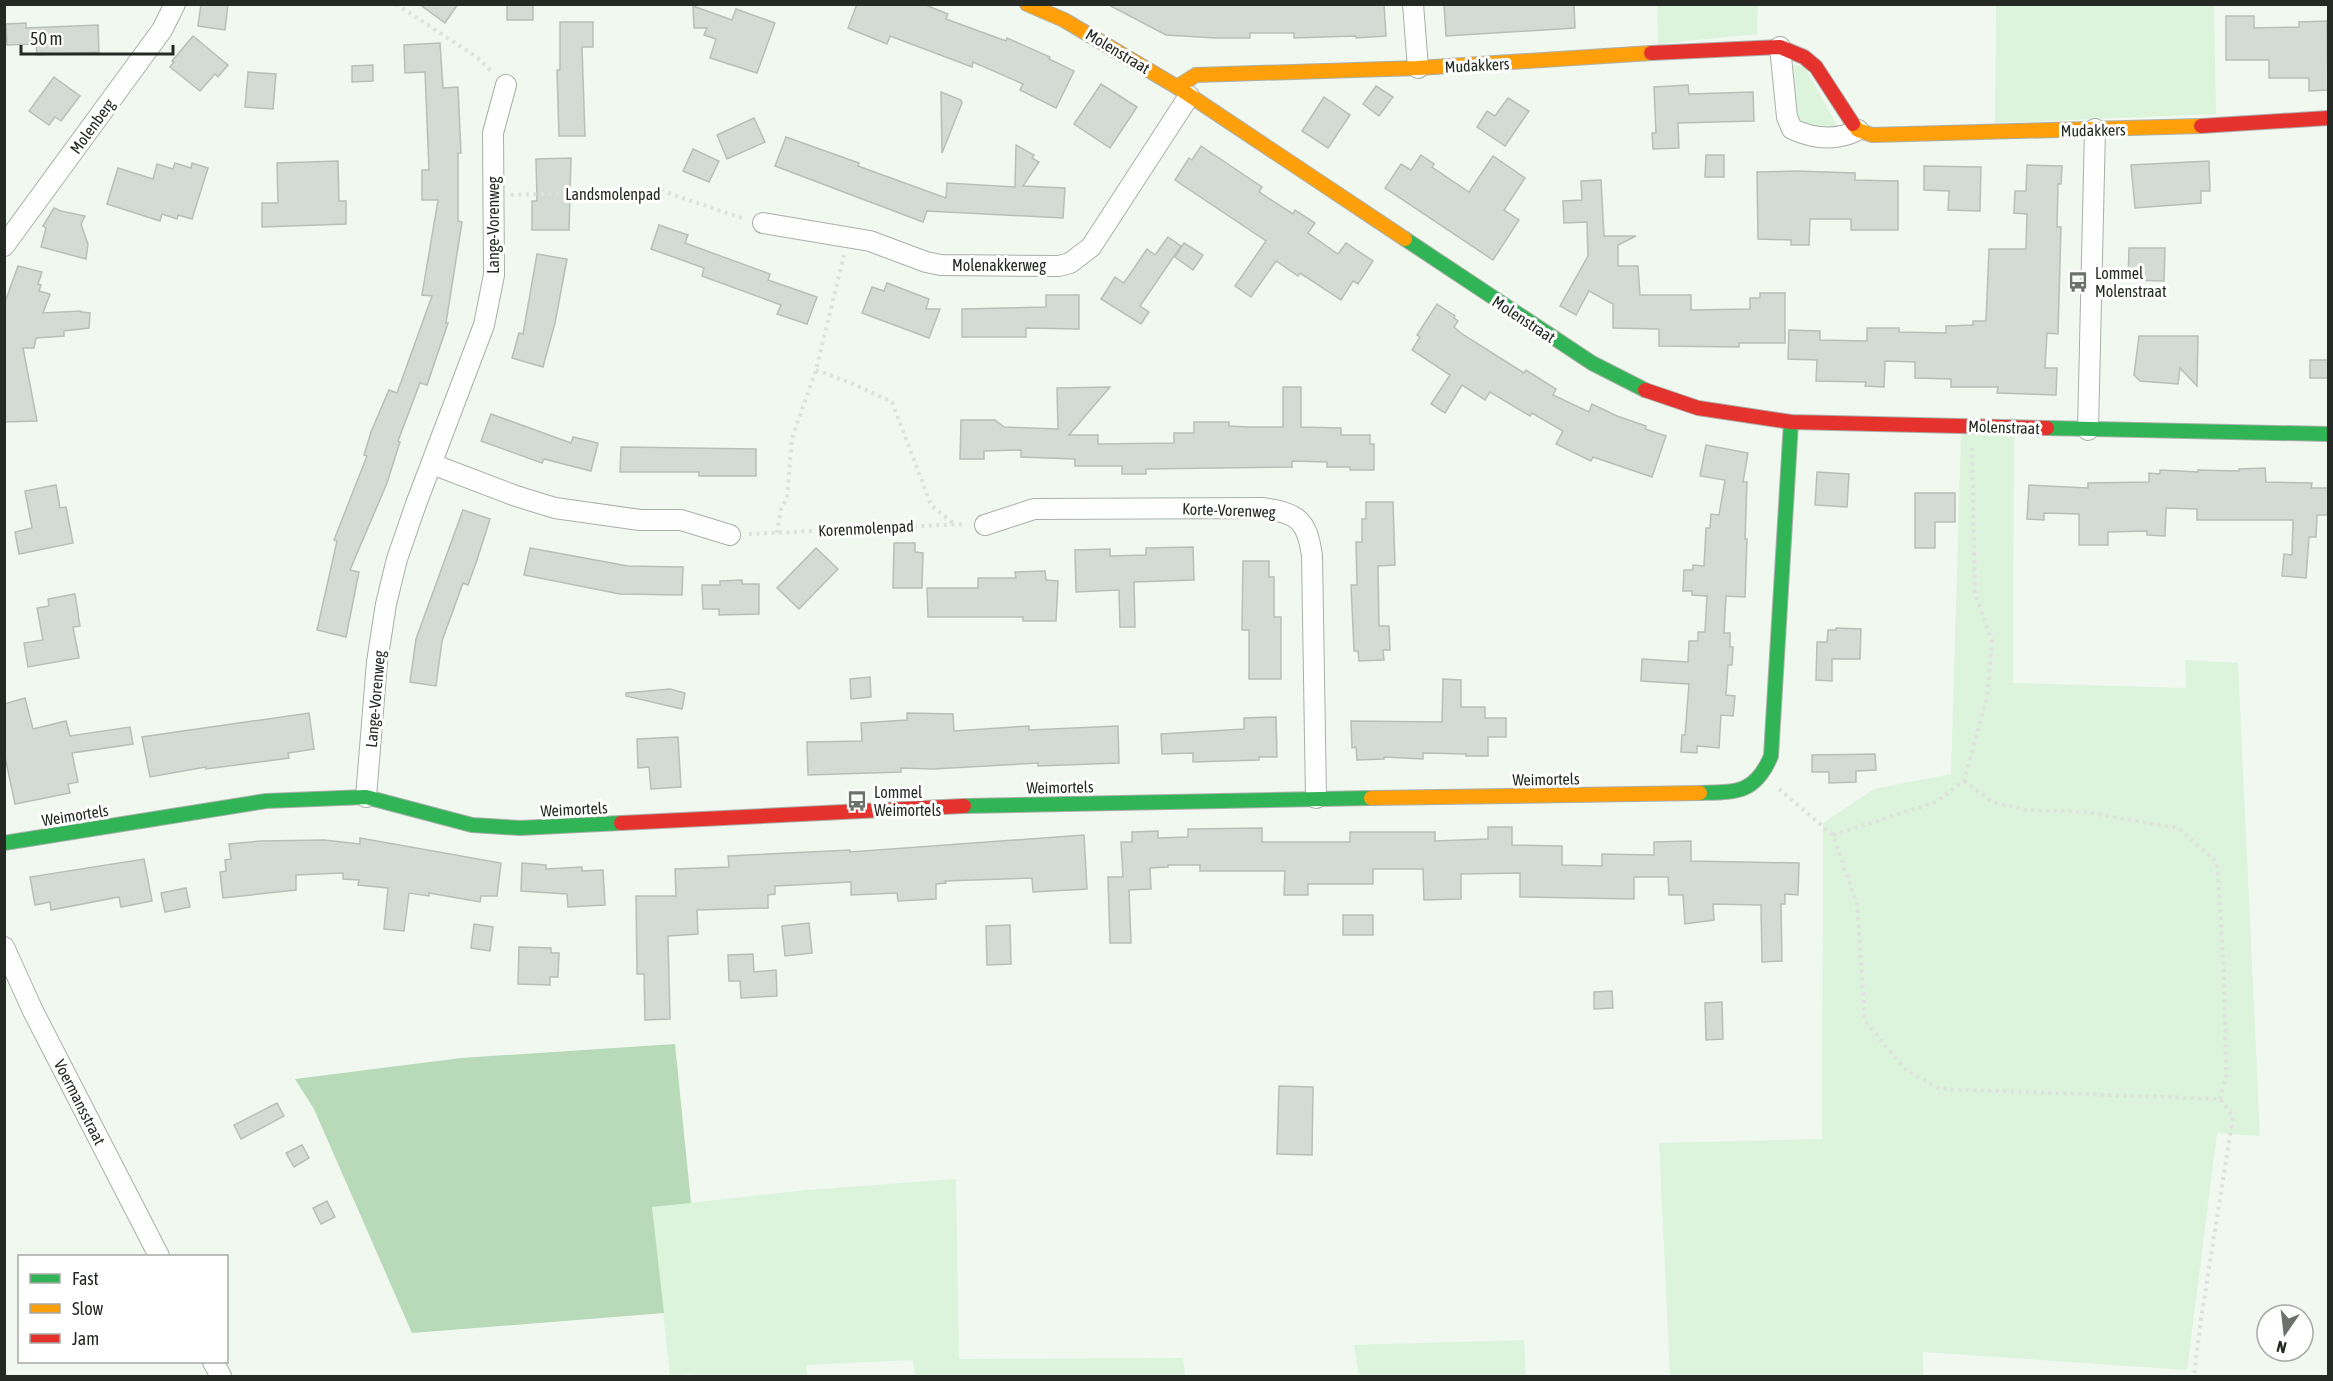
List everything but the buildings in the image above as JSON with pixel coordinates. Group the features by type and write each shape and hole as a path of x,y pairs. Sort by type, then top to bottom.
{"street":[{"name":"Molenberg","path":"4,246 162,30 175,4"},
{"name":"Molenstraat","path":"1028,4 1073,25 1183,92 1592,363 1635,385 1684,405 1747,418 1791,422 2328,434"},
{"path":"1413,4 1418,68"},
{"name":"Mudakkers","path":"1183,92 1196,75 1418,68 1780,47 1804,57 1816,67 1836,102 1858,130 1872,135 2165,128 2328,118"},
{"name":"Mudakkers","path":"1780,47 1787,117 1792,129 1805,135 1828,137 1845,137 1858,130"},
{"name":"Lange-Vorenweg","path":"366,797 377,662 386,604 397,559 484,325 495,275 493,134 506,85"},
{"name":"Molenakkerweg","path":"763,223 870,241 926,262 941,265 1059,266 1070,263 1091,247 1183,92"},
{"path":"2088,430 2095,129"},
{"path":"1763,775 1771,756 1773,739 1791,422"},
{"path":"432,464 516,496 555,508 640,520 681,520 730,535"},
{"name":"Korte-Vorenweg","path":"985,525 1034,509 1262,508 1291,514 1299,519 1310,537 1312,556 1316,798"},
{"name":"Weimortels","path":"4,843 266,801 366,797 472,825 520,828 1010,804 1735,792 1753,786 1763,775"},
{"name":"Voermansstraat","path":"4,946 33,1011 158,1255"},
{"path":"214,1363 221,1377"}],"path":[{"path":"396,4 478,58 506,85"},
{"name":"Landsmolenpad","path":"494,196 658,190 728,214 763,223"},
{"path":"777,532 781,509 787,498 792,438 816,370 843,262 845,237"},
{"name":"Korenmolenpad","path":"816,370 892,402 931,505 955,524"},
{"path":"1833,835 1936,802 1964,781 1987,697 1992,642 1975,593 1971,427"},
{"name":"Korenmolenpad","path":"730,535 955,524 985,525"},
{"path":"1763,775 1833,835 1857,904 1865,1021 1906,1070 1940,1089 2220,1099"},
{"path":"1964,781 1993,802 2026,810 2085,812 2178,828 2217,862 2224,972 2226,1077 2220,1099"},
{"path":"2194,1377 2232,1116 2220,1099"}],"green space":[{"path":"1657,5 1758,5 1757,34 1658,44"},
{"path":"1996,5 2214,5 2216,114 1995,123"},
{"path":"1789,65 1804,66 1839,129 1807,128 1797,118"},
{"path":"1961,434 2014,435 2013,683 2186,688 2185,660 2238,663 2260,1136 2217,1133 2187,1370 1923,1352 1923,1376 1670,1376 1659,1143 1822,1139 1823,823 1874,789 1951,774"},
{"path":"675,1044 691,1203 652,1207 664,1313 412,1333 314,1109 295,1079 461,1058"},
{"path":"956,1179 959,1359 1183,1358 1185,1376 915,1376 913,1360 806,1365 807,1376 692,1376 691,1374 670,1376 652,1207 807,1190"},
{"path":"1524,1340 1526,1376 1359,1376 1354,1345"}],"traffic: fast":[{"path":"1405,239 1592,363 1645,390"},
{"path":"1700,793 1734,791 1751,784 1758,778 1771,756 1791,422"},
{"path":"2047,428 2328,434"},
{"path":"4,843 266,801 366,797 472,825 520,828 621,823"},
{"path":"964,806 1371,798"}],"traffic: slow":[{"path":"1027,4 1064,20 1177,87 1405,239"},
{"path":"1177,87 1196,75 1418,68 1651,53"},
{"path":"1853,124 1858,130 1872,135 2201,126"},
{"path":"1371,798 1700,793"}],"traffic: jam":[{"path":"1651,53 1780,47 1804,57 1816,67 1853,124"},
{"path":"2201,126 2328,118"},
{"path":"1645,390 1698,408 1791,422 2047,428"},
{"path":"621,823 964,806"}],"place":[{"name":"Lommel Molenstraat","path":"2078,282"},
{"name":"Lommel Weimortels","path":"857,801"}]}
